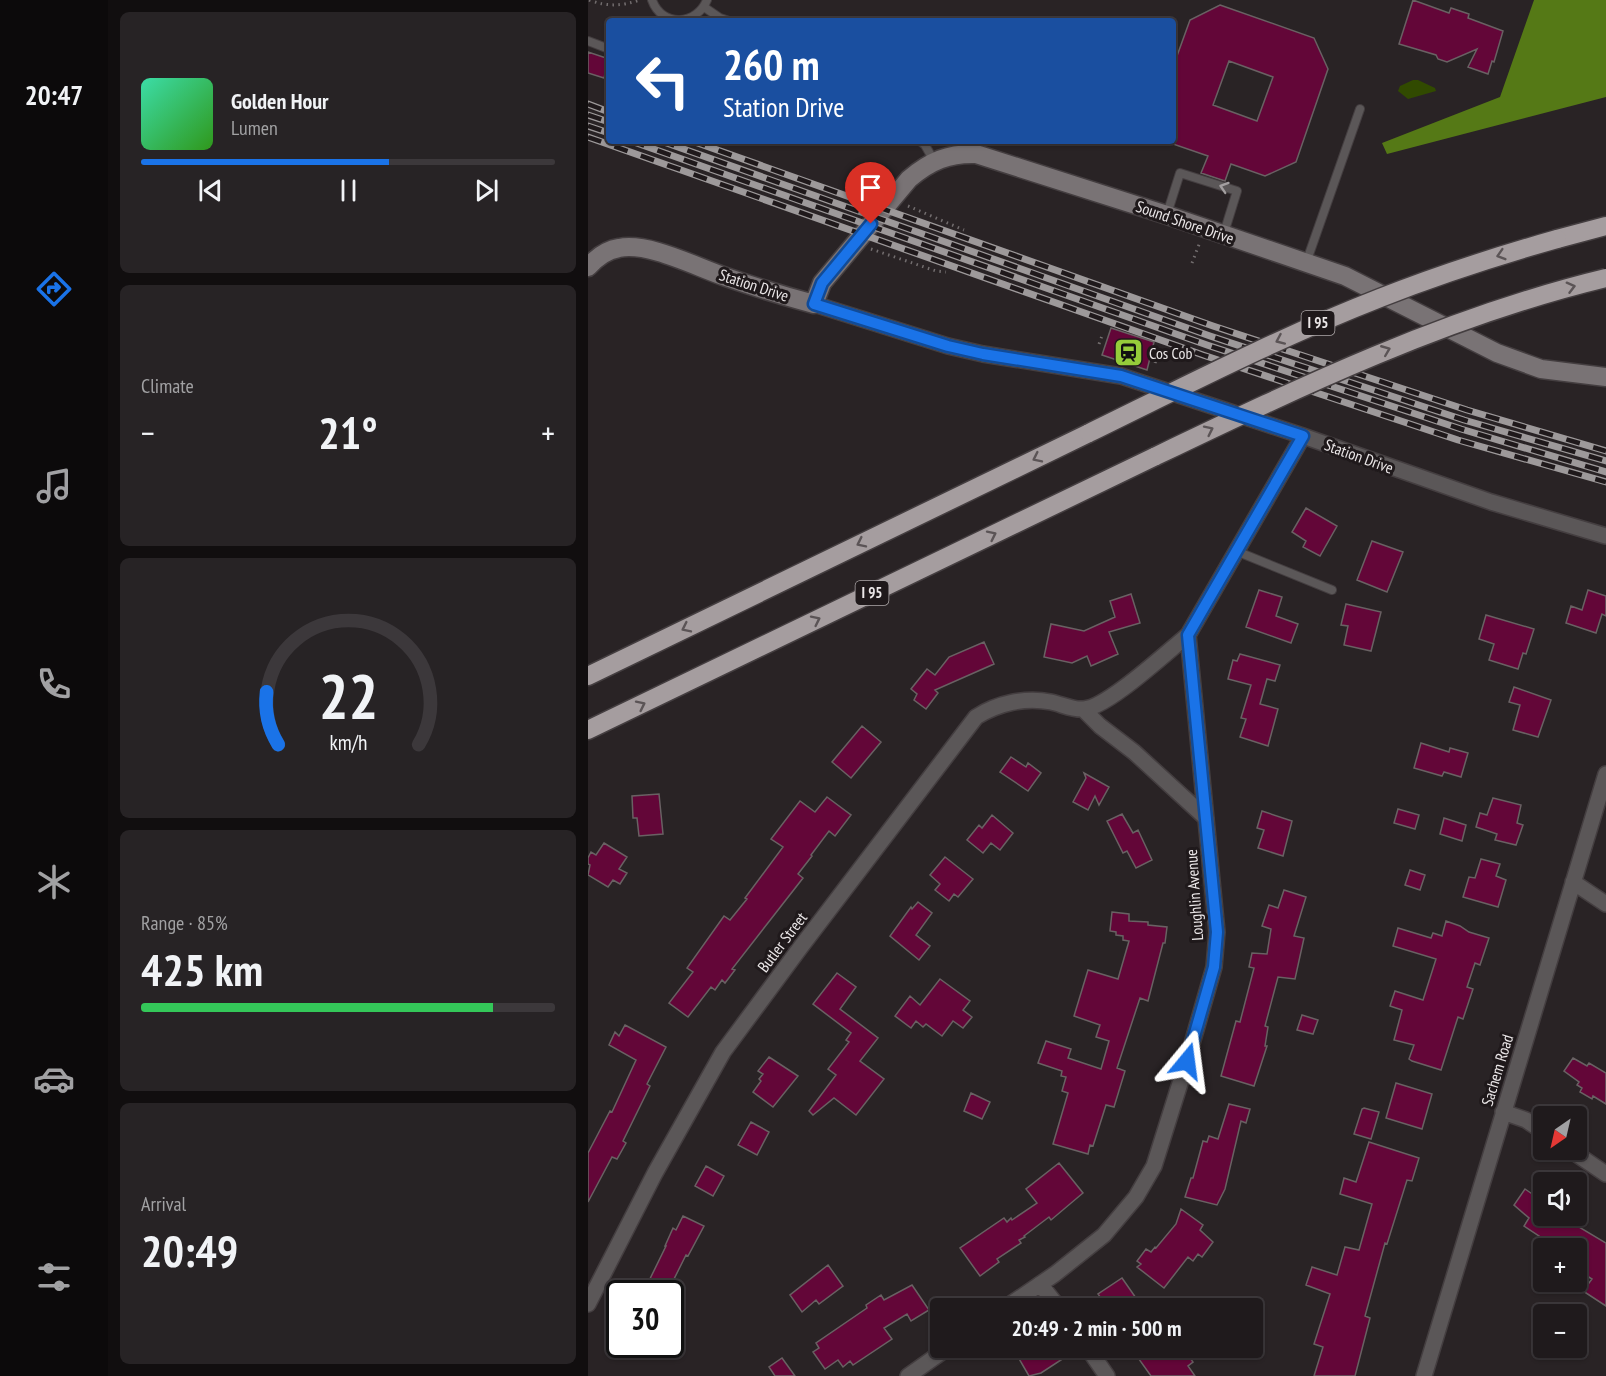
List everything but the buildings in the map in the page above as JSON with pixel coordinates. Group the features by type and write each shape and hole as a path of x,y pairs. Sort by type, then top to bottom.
{"highway":[{"name":"I 95","path":"588,676 1266,347 1370,302 1438,276 1606,226"},
{"name":"I 95","path":"588,730 1272,400 1387,349 1503,307 1606,278"}],"main road":[{"name":"Sound Shore Drive","path":"814,304 822,283 917,172 934,161 961,154 985,156 1345,276 1497,353 1541,369 1606,377"},
{"name":"Station Drive","path":"591,264 610,250 642,248 814,304"}],"street":[{"name":"Station Drive","path":"814,304 948,346 983,354 1121,376 1303,436 1491,502 1606,536"},
{"path":"1206,818 1084,710 1104,701 1131,683 1188,635 1303,436"},
{"name":"Loughlin Avenue","path":"1020,1298 1104,1235 1136,1197 1154,1166 1214,967 1217,932 1188,635"},
{"name":"Butler Street","path":"588,1304 655,1173 723,1052 794,955 976,717 1000,705 1031,700 1084,710"},
{"name":"Sachem Road","path":"1424,1376 1606,774"},
{"path":"1573,882 1606,904"},
{"path":"1503,1112 1533,1125"},
{"path":"1585,1160 1606,1174"},
{"path":"1040,1284 1051,1298"},
{"path":"908,1376 933,1358"},
{"path":"1095,1358 1107,1376"}],"lane":[{"path":"652,0 660,12 670,18"},
{"path":"691,18 706,4 720,18"},
{"path":"588,41 606,48"},
{"path":"1306,263 1360,108"},
{"path":"924,144 934,161"},
{"path":"1167,215 1180,173 1237,191 1223,234"},
{"path":"1236,551 1332,590"}],"path":[{"path":"589,0 608,6 620,6 642,0"},
{"path":"915,209 964,230"},
{"path":"1192,263 1201,240"},
{"path":"874,250 936,271 946,272"},
{"path":"1099,344 1103,333"},
{"path":"1155,363 1160,349"}],"shaded area":[{"path":"1534,0 1606,0 1606,97 1387,154 1382,143 1500,97"},
{"path":"1413,80 1435,88 1436,91 1408,99 1398,91 1400,86"}],"railway":[{"path":"588,104 606,111"},
{"path":"588,115 606,121"},
{"path":"588,126 606,132"},
{"path":"588,137 606,143"},
{"path":"608,144 1203,355 1458,440 1606,482"},
{"path":"639,144 1207,345 1461,429 1606,472"},
{"path":"669,144 1210,336 1464,420 1606,461"},
{"path":"700,144 1213,326 1467,410 1606,451"}],"place":[{"name":"Cos Cob","path":"1128,353"}],"route":[{"path":"871,224 822,283 814,304 948,346 983,354 1121,376 1303,436 1188,635 1217,932 1214,967 1187,1061"}]}
